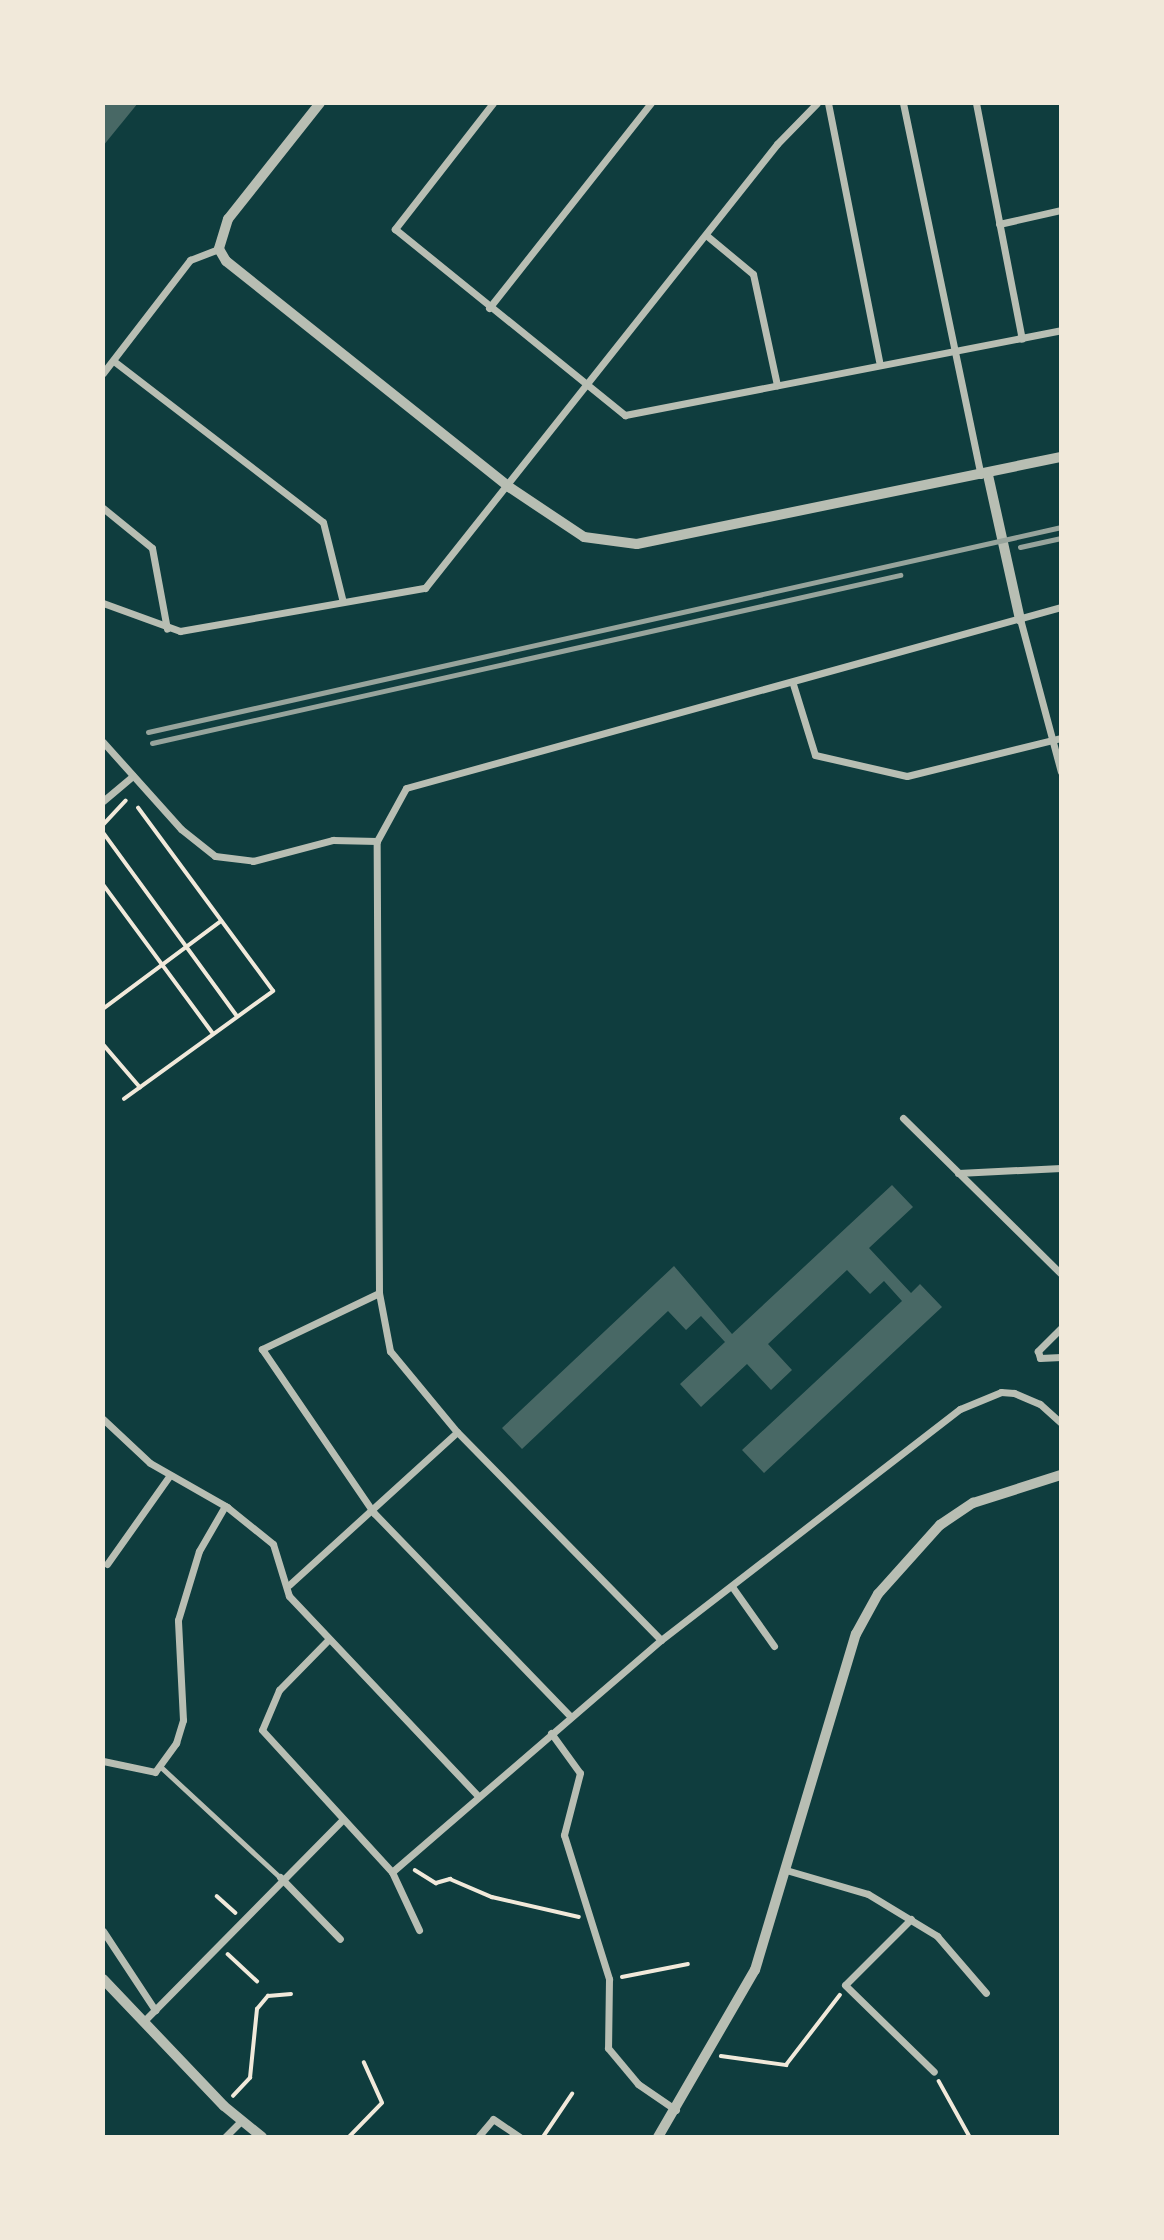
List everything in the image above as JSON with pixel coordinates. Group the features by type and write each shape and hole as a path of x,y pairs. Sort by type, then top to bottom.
{"street":[{"path":"219,249 228,219 320,103"},
{"path":"493,103 395,229 489,308 625,415 879,361 888,365 1061,330"},
{"path":"489,308 651,103"},
{"path":"103,603 167,629 425,588 509,487 706,235 817,103"},
{"path":"828,103 879,361"},
{"path":"904,103 954,352 985,475 994,500 1048,741 1061,772"},
{"path":"976,103 1022,339"},
{"path":"999,224 1061,210"},
{"path":"706,235 754,274 776,385"},
{"path":"103,373 115,362 119,348 190,260 219,249"},
{"path":"219,249 252,285 509,487 583,537 637,544 985,475 1061,457"},
{"path":"115,362 323,522 343,602"},
{"path":"103,508 152,548 167,629"},
{"path":"661,1640 457,1432 390,1351 379,1293 377,841 406,788 793,684 1061,607"},
{"path":"793,684 815,755 907,776 1061,737"},
{"path":"103,742 133,776 215,856 253,861 333,840 377,841"},
{"path":"103,801 133,776"},
{"path":"903,1118 1061,1274"},
{"path":"958,1173 1061,1168"},
{"path":"379,1293 262,1349 374,1513 570,1716"},
{"path":"1061,1328 1038,1352 1040,1358 1061,1357"},
{"path":"392,1872 478,1795 661,1640 733,1588 975,1400 1014,1394 1061,1423"},
{"path":"103,1419 170,1475 225,1506 273,1544 289,1585 289,1596 478,1795"},
{"path":"289,1585 374,1513 457,1432"},
{"path":"107,1564 170,1475"},
{"path":"658,2137 755,1970 856,1634 878,1594 940,1525 985,1498 1061,1475"},
{"path":"103,1760 133,1770 160,1766 183,1720 178,1620 200,1551 225,1506"},
{"path":"733,1588 774,1646"},
{"path":"328,1640 279,1690 262,1730 392,1872 419,1930"},
{"path":"551,1733 580,1773 564,1835 584,1915 609,1979 608,2048 638,2084 676,2110"},
{"path":"144,2021 280,1877 342,1819"},
{"path":"786,1870 868,1894 911,1919 937,1936 986,1993"},
{"path":"280,1877 340,1939"},
{"path":"911,1919 870,1955 846,1989 934,2072"},
{"path":"103,1931 155,2010"},
{"path":"103,1979 224,2106 262,2137"},
{"path":"478,2137 493,2119 520,2137"},
{"path":"225,2137 241,2121"}],"lane":[{"path":"160,1766 280,1877"}],"path":[{"path":"124,1099 273,991 138,808"},
{"path":"103,832 237,1016"},
{"path":"103,884 213,1033"},
{"path":"103,1009 221,921"},
{"path":"103,1044 140,1087"},
{"path":"415,1870 436,1883 450,1879 492,1897 584,1915"},
{"path":"217,1896 241,1918"},
{"path":"217,1944 257,1981"},
{"path":"609,1979 688,1964"},
{"path":"716,2063 729,2052 786,2064 846,1989"},
{"path":"224,2106 250,2078 257,2009 268,1996 291,1994"},
{"path":"349,2137 382,2103 364,2063"},
{"path":"934,2072 970,2137"},
{"path":"543,2137 572,2094"}],"building":[{"path":"103,103 138,103 103,146"},
{"path":"892,1185 913,1207 869,1248 911,1293 920,1284 942,1307 764,1473 742,1450 902,1301 884,1281 870,1294 847,1270 768,1344 792,1370 771,1390 747,1364 701,1407 680,1384 725,1342 701,1316 686,1330 668,1311 522,1449 502,1428 674,1266 732,1334"}],"railway":[{"path":"148,732 1061,527"},
{"path":"1020,547 1061,538"},
{"path":"152,743 900,575"}]}
